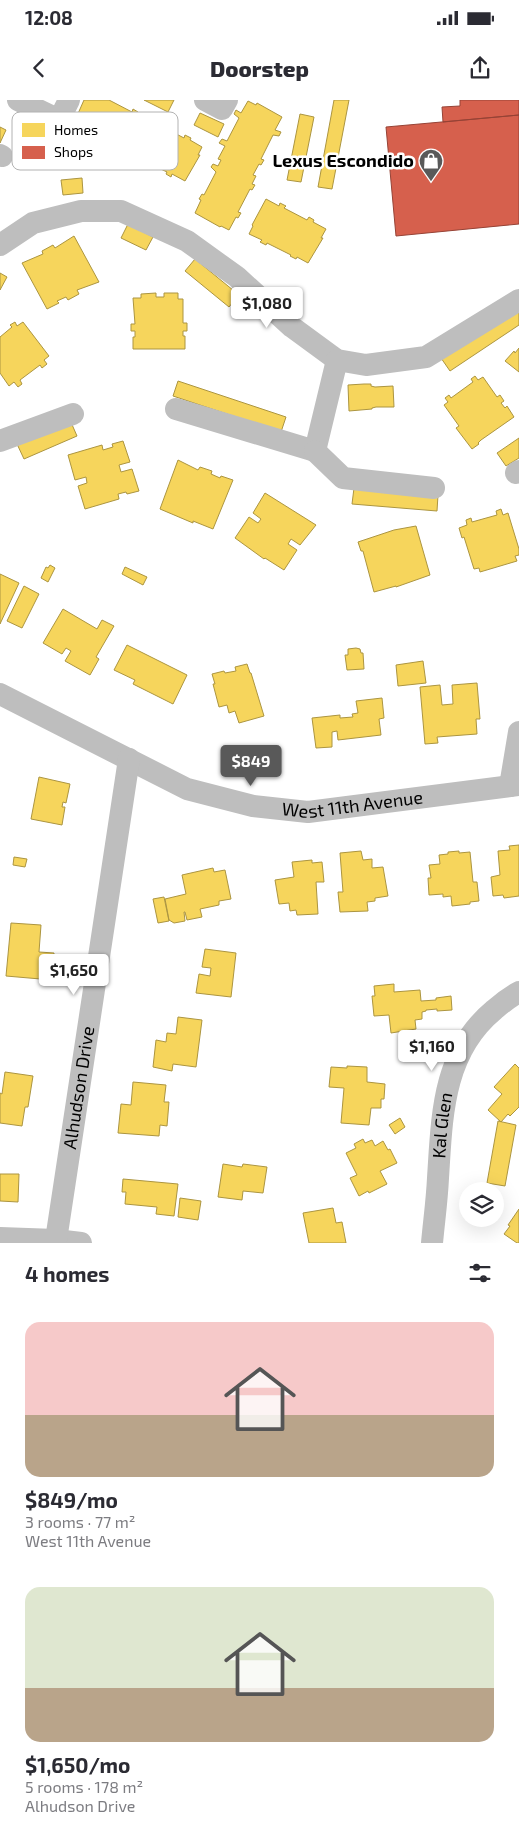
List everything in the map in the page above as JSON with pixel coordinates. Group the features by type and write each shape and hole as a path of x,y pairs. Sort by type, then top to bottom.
{"street":[{"path":"18,100 43,112"},
{"path":"63,112 69,100"},
{"path":"205,100 222,108 227,100"},
{"path":"0,245 33,223 80,211 121,211 187,241 237,277 292,327 337,360 366,365 426,357 519,300"},
{"path":"315,452 337,360"},
{"path":"176,408 315,452 343,478 434,488"},
{"path":"0,441 73,414"},
{"name":"West 11th Avenue","path":"0,694 187,789 253,806 308,812 515,786"},
{"path":"515,786 519,732"},
{"name":"Alhudson Drive","path":"56,1240 129,759"},
{"name":"Kal Glen","path":"432,1243 444,1106 452,1071 463,1046 483,1019 519,992"},
{"path":"0,1238 82,1243"}],"building: Homes":[{"path":"84,100 109,100 132,112 79,112"},
{"path":"144,100 174,100 168,112"},
{"path":"334,100 349,100 332,189 318,187"},
{"path":"248,101 256,105 257,103 282,117 275,130 281,132 279,136 273,135 261,159 264,160 261,165 259,164 253,175 256,176 252,184 255,185 252,190 250,189 238,212 241,213 238,218 236,217 229,230 195,213 201,200 199,199 202,194 204,195 216,172 211,167 213,164 218,166 221,160 218,159 225,146 219,143 222,139 227,141 239,118 234,114 236,110 241,113"},
{"path":"200,113 224,124 218,137 194,125"},
{"path":"300,114 314,117 301,182 287,180"},
{"path":"0,127 6,130 0,143"},
{"path":"178,135 184,138 185,135 191,138 190,140 202,147 198,155 200,155 185,181 172,174 171,177 166,174 167,172 163,170 178,170"},
{"path":"82,178 83,193 63,195 61,180"},
{"path":"266,199 279,206 280,203 286,206 284,208 307,220 309,217 314,220 313,222 326,229 321,238 323,238 308,263 297,257 296,259 267,243 266,245 260,242 262,240 249,234"},
{"path":"128,224 153,237 146,250 121,238"},
{"path":"74,236 99,282 77,290 79,294 68,300 66,297 57,301 59,303 47,309 22,263 43,254 42,251 53,245 55,248"},
{"path":"195,259 239,295 229,307 185,271"},
{"path":"0,273 7,277 0,290"},
{"path":"156,293 156,297 164,297 164,293 178,293 178,299 183,299 183,323 187,323 187,331 183,331 185,349 133,349 135,331 131,331 131,324 135,324 133,298 141,298 141,294"},
{"path":"519,306 519,325 450,371 441,358"},
{"path":"15,322 17,326 23,322 49,356 44,360 47,364 42,368 40,365 20,380 22,384 18,387 14,382 9,386 0,373 0,337"},
{"path":"519,348 519,372 505,361"},
{"path":"475,376 478,380 483,377 497,397 500,395 504,401 501,403 505,408 507,406 514,417 481,440 472,449 456,428 459,426 444,405 448,402 445,398 449,395 451,398 473,382 471,379"},
{"path":"178,381 286,417 281,432 173,396"},
{"path":"371,384 371,386 375,387 393,386 394,407 376,407 349,411 348,385"},
{"path":"70,420 77,436 24,459 17,444"},
{"path":"519,438 519,458 506,466 497,453"},
{"path":"123,441 130,462 119,465 121,472 132,469 139,491 118,494 119,499 85,509 78,486 87,483 86,477 75,480 68,455 102,445 103,450 113,447 112,444"},
{"path":"178,460 198,470 200,467 212,471 211,474 220,478 221,476 233,480 213,529 160,509"},
{"path":"354,488 438,495 437,511 352,504"},
{"path":"265,493 316,525 300,545 291,539 288,544 297,550 284,570 264,559 235,538 249,517 258,523 261,519 253,513"},
{"path":"501,509 503,515 508,513 519,549 519,555 515,556 517,561 480,572 479,568 474,569 464,537 462,538 459,528 467,525 466,520 471,518 472,522 497,515 496,511"},
{"path":"416,526 430,575 396,587 374,592 363,551 361,551 358,542 394,530"},
{"path":"50,565 55,568 48,582 41,578 46,567 48,568"},
{"path":"125,567 147,577 143,585 122,574"},
{"path":"0,574 19,583 0,624"},
{"path":"24,586 39,594 22,628 7,621"},
{"path":"63,609 97,629 102,620 114,626 96,657 99,659 90,675 65,661 71,651 66,648 62,654 43,643"},
{"path":"127,645 187,675 173,704 133,684 135,680 114,670"},
{"path":"348,649 360,649 361,653 363,653 364,669 347,670 345,655 348,655"},
{"path":"423,661 426,683 398,686 396,665"},
{"path":"247,664 264,716 239,723 235,711 229,713 227,705 219,707 212,674 236,671 235,667"},
{"path":"477,683 480,719 476,719 477,734 437,737 438,743 425,744 420,687 440,685 442,705 453,704 452,685"},
{"path":"382,698 384,718 379,719 381,735 338,740 337,731 332,732 332,747 316,748 312,718 340,715 340,718 353,717 352,714 358,713 356,701"},
{"path":"39,777 70,784 66,803 63,802 62,807 65,807 62,825 31,819"},
{"path":"519,845 519,896 504,898 503,895 493,896 491,877 500,875 498,851 510,850 509,846"},
{"path":"361,851 363,860 372,859 372,868 383,867 388,896 375,898 375,901 367,902 368,911 340,912 338,892 343,892 340,853"},
{"path":"459,851 459,853 470,852 473,882 477,882 479,901 452,906 451,896 443,897 443,894 429,895 428,878 431,878 429,865 440,864 439,855"},
{"path":"14,857 27,859 25,867 13,865"},
{"path":"312,860 312,863 322,862 324,882 316,882 318,914 297,915 296,910 290,911 289,903 279,904 275,880 294,877 292,862"},
{"path":"213,868 214,872 225,870 231,899 219,901 219,905 200,909 202,917 187,920 184,912 185,921 174,923 169,920 165,899 186,894 182,875"},
{"path":"164,897 169,921 158,923 153,899"},
{"path":"11,923 41,925 39,952 54,953 52,980 6,976"},
{"path":"205,949 236,953 231,997 196,993 199,974 210,976 211,968 202,967"},
{"path":"394,984 394,992 420,990 421,1001 451,996 452,1010 426,1010 422,1012 422,1019 415,1020 416,1029 391,1033 389,1015 374,1016 372,996 375,996 374,986"},
{"path":"178,1017 202,1020 196,1067 173,1064 172,1071 153,1067 156,1040 166,1042 167,1033 176,1034"},
{"path":"515,1064 519,1068 519,1107 510,1116 508,1114 501,1122 488,1110 502,1094 494,1087"},
{"path":"347,1066 367,1067 367,1082 385,1084 381,1108 371,1108 369,1125 341,1123 344,1088 329,1087 331,1067 347,1068"},
{"path":"5,1072 33,1076 28,1107 25,1107 22,1126 0,1123 0,1093 2,1094"},
{"path":"133,1082 166,1085 164,1102 169,1102 167,1126 160,1125 159,1136 118,1133 121,1104 131,1105"},
{"path":"400,1118 405,1127 395,1134 389,1125"},
{"path":"498,1121 516,1125 505,1186 504,1182 487,1182"},
{"path":"363,1139 365,1143 372,1140 375,1146 383,1141 388,1150 390,1149 397,1163 380,1171 387,1184 359,1196 350,1178 357,1175 346,1153 356,1148 354,1144"},
{"path":"223,1164 242,1167 243,1164 267,1167 263,1193 243,1191 242,1200 218,1197"},
{"path":"0,1174 19,1174 18,1202 0,1201"},
{"path":"123,1179 178,1184 174,1216 156,1214 157,1207 125,1204 126,1192 122,1192"},
{"path":"180,1198 201,1201 198,1220 178,1217"},
{"path":"333,1208 336,1223 342,1222 346,1243 309,1243 303,1213"},
{"path":"519,1209 519,1243 517,1243 504,1234"}],"building: Shops":[{"path":"460,100 519,100 519,115 443,122 442,107 460,106"},
{"path":"519,115 519,224 396,236 386,127"}],"place":[{"name":"Lexus Escondido","path":"431,182"}]}
